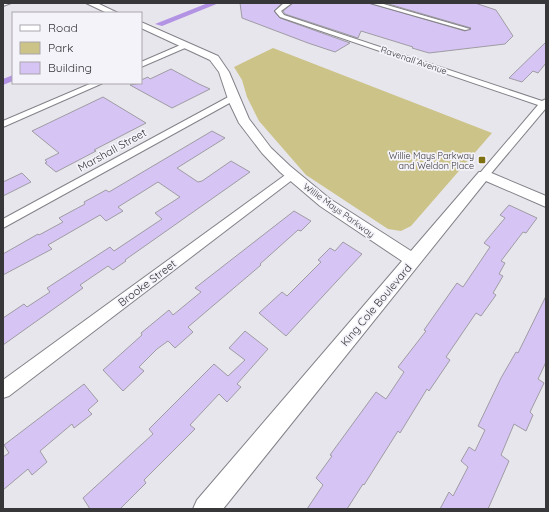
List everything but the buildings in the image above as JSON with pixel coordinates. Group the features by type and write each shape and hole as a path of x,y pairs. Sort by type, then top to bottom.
{"street":[{"path":"3,4 8,3"},
{"path":"90,3 112,12"},
{"name":"Ravenall Avenue","path":"289,3 282,6 278,11 282,16 545,104"},
{"path":"374,3 467,29"},
{"name":"Willie Mays Parkway","path":"142,25 206,52 221,64 226,72 232,98 246,125 264,149 318,197 352,222 413,260"},
{"path":"142,65 188,45"},
{"path":"3,124 97,84"},
{"name":"Marshall Street","path":"3,224 232,98"},
{"name":"King Cole Boulevard","path":"206,509 484,175 545,104"},
{"name":"Brooke Street","path":"3,390 292,175"},
{"path":"484,175 546,202"}],"green space":[{"path":"273,48 492,133 411,226 401,231 388,229 306,175 259,121 247,97 242,80 234,67"}],"waterway":[{"path":"159,24 215,3"},
{"path":"3,82 12,78"}],"place":[{"name":"Willie Mays Parkway and Weldon Place","path":"482,160"}]}
